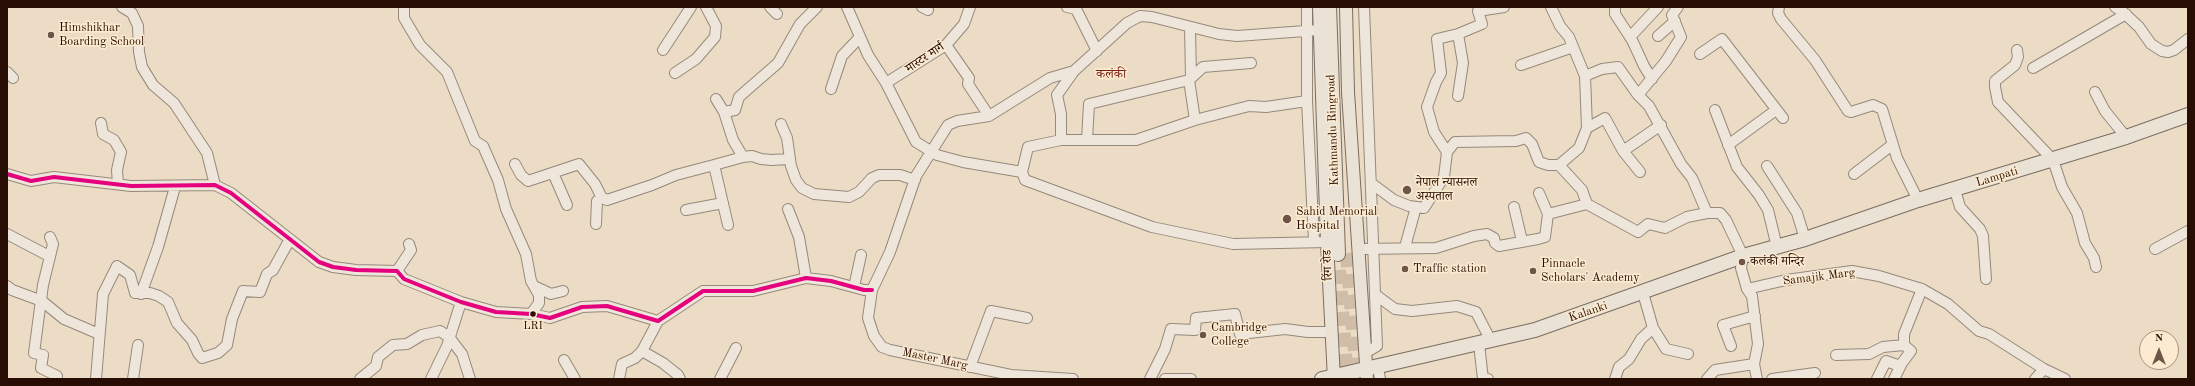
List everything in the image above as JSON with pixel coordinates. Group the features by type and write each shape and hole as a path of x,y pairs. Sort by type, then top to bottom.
{"highway":[{"name":"Kathmandu Ringroad","path":"1329,7 1348,252"},
{"name":"Kathmandu Ringroad","path":"1337,7 1348,252"},
{"name":"Lampati","path":"1806,239 1918,200 2053,160 2126,137 2188,115"},
{"name":"Kalanki","path":"1373,373 1485,342 1535,330 1643,293 1743,256 1806,239"},
{"path":"1330,378 1373,373"}],"main road":[{"name":"रिंग रोड","path":"1319,7 1313,30 1327,242 1331,332 1330,378"},
{"path":"1346,7 1348,92 1348,252 1365,353 1373,373"}],"street":[{"path":"122,7 132,13 138,26 138,52 142,67 153,85 174,103 206,153 215,186"},
{"path":"404,7 404,18 414,37 425,52 437,60 447,72 475,141 483,146 498,180 513,228 526,254 531,281 536,287 539,295 539,303 530,314"},
{"path":"663,50 691,7"},
{"path":"675,73 696,59 715,37 716,26 706,7"},
{"path":"724,112 735,110 739,97 778,63 800,24 817,7"},
{"path":"847,7 868,56 886,83 916,142 931,152 963,162 1022,172"},
{"name":"मास्टर मार्ग","path":"886,83 946,45 964,24 970,7"},
{"path":"1067,7 1076,9 1098,51"},
{"path":"1307,7 1313,30 1307,101 1314,241"},
{"path":"1447,152 1434,132 1427,107 1441,73 1438,39 1458,34 1482,24 1478,11 1504,7"},
{"path":"1551,7 1560,26 1569,36 1585,76 1587,128 1579,148 1559,165"},
{"path":"1615,7 1615,14 1630,37 1644,66 1652,78"},
{"path":"1630,37 1658,7"},
{"path":"1779,7 1778,13 1781,19 1815,60 1848,111 1851,112 1873,104 1882,109 1892,145 1918,200"},
{"path":"1347,20 1364,9"},
{"path":"1364,9 1375,248 1377,346 1365,353"},
{"path":"2032,68 2124,10 2151,44 2162,51 2168,52 2174,50 2188,39"},
{"path":"1061,140 1061,114 1057,95 1074,71 1098,51 1140,11 1152,17 1190,28 1237,36 1313,30"},
{"path":"1658,36 1672,12"},
{"path":"1638,95 1681,37 1672,12"},
{"path":"1190,28 1190,78 1195,120"},
{"path":"1458,34 1463,63 1458,96"},
{"path":"831,89 842,56 860,37"},
{"path":"1700,54 1722,39 1779,114 1728,145"},
{"path":"946,45 969,78 968,84 989,116"},
{"path":"1521,65 1573,47"},
{"path":"2017,50 2018,57 2015,65 1996,81 1995,87 1998,102 2053,160 2062,186 2077,213 2085,244 2094,258 2096,267"},
{"path":"1087,140 1089,104 1190,78 1202,67 1251,63"},
{"path":"1585,76 1602,69 1618,67 1638,95 1649,106 1661,125 1681,164 1692,178 1707,213"},
{"path":"619,379 622,364 634,358 642,351 658,321 703,291 753,291 806,278 831,281 872,290 890,252 915,180 948,125 957,121 989,116 1050,78 1074,71"},
{"path":"2095,92 2106,111 2126,137"},
{"path":"716,99 724,112 733,140 743,157"},
{"path":"1307,101 1266,107 1249,106 1195,120 1136,140 1061,140 1028,147 1022,172 1025,180 1152,227 1233,244 1314,241 1327,242"},
{"path":"1715,110 1738,167 1759,195 1768,210 1776,247"},
{"path":"1587,128 1605,118 1623,151 1640,172"},
{"path":"101,123 103,134 114,140 121,152 118,170 118,184"},
{"path":"781,124 787,138 789,159 799,185 814,194 849,196 859,192 872,178 879,175 900,175 915,180"},
{"path":"1623,151 1661,125"},
{"path":"1371,183 1394,200 1424,208 1444,177 1447,152 1455,142 1516,141 1526,138 1532,144 1540,162 1543,164 1559,165 1582,190 1587,204 1638,232 1648,224 1665,228 1687,217 1707,213 1720,213 1726,220 1743,256 1741,268 1747,289 1752,296 1758,344 1754,364 1757,379"},
{"path":"1854,174 1892,145"},
{"path":"515,164 521,175 528,181 553,174 579,164 596,184 602,198 607,200 622,196 676,175 743,157 752,156 772,160 789,159"},
{"path":"714,165 728,225"},
{"path":"1767,166 1796,212 1806,239"},
{"path":"7,174 30,181 54,177 132,186 215,186 231,193 319,262 333,267 398,272 404,279 461,302 496,312 530,314 550,318 582,307 607,306 658,321"},
{"path":"553,174 567,205"},
{"path":"141,294 158,247 175,187"},
{"path":"1955,190 1960,207 1980,228 1986,279"},
{"path":"1348,252 1375,248 1436,248 1474,236 1488,234 1494,238 1495,243 1499,246 1545,237 1548,214 1539,193"},
{"path":"596,224 597,201 602,198"},
{"path":"686,210 723,203"},
{"path":"1548,214 1587,204"},
{"path":"1405,247 1416,207"},
{"path":"1514,207 1522,241"},
{"path":"788,209 799,237 806,278"},
{"path":"2155,249 2188,231"},
{"path":"7,234 49,256"},
{"path":"50,238 53,244 43,285 34,353 43,355 41,368 57,376"},
{"path":"96,379 103,294 117,266 130,275 135,293 150,293 159,296 168,302 177,323 192,340 202,358 218,353 227,345 232,319 243,292 260,292 267,274 273,270 290,239"},
{"path":"398,272 411,250 409,244"},
{"path":"854,287 861,254"},
{"name":"Samajik Marg","path":"1747,289 1786,280 1852,271 1879,276 1922,289 1948,304 1979,331 2007,345 2065,379"},
{"path":"7,286 12,290 42,301 64,319 99,334"},
{"path":"536,287 551,294 563,291"},
{"path":"1904,345 1904,334 1922,289"},
{"name":"Master Marg","path":"872,290 868,318 874,336 882,347 1010,375 1073,379"},
{"path":"1643,293 1653,328 1666,349 1688,354"},
{"path":"1376,295 1395,309 1412,311 1457,306 1476,312 1485,342 1483,379 1488,379"},
{"path":"431,379 447,346 461,302"},
{"path":"970,367 991,311 1027,318"},
{"path":"1150,379 1165,349 1171,330 1195,330 1196,318 1235,314 1240,334 1285,329 1308,332 1331,332"},
{"path":"1731,346 1723,325 1755,316"},
{"path":"1615,379 1619,367 1630,359 1641,340 1653,328"},
{"path":"360,379 376,366 378,357 393,345 407,344 422,335 435,331 440,331 449,337 462,354 470,379"},
{"path":"133,379 138,345"},
{"path":"1836,355 1869,354 1883,347 1904,345 1911,351 1900,366 1894,379"},
{"path":"720,379 736,348"},
{"path":"642,351 663,362 680,379"},
{"path":"564,360 574,379"},
{"path":"1877,379 1886,362 1900,366"},
{"path":"1707,379 1715,370 1754,364"},
{"path":"2035,379 2044,368"},
{"path":"1772,379 1815,373"},
{"path":"1165,379 1191,379"}],"tunnel":[{"path":"1347,253 1357,379"},
{"path":"1339,270 1347,379"}],"transit line":[{"path":"7,174 31,181 54,177 131,186 215,185 231,193 319,262 333,267 356,270 397,271 404,279 461,302 496,312 531,314 550,318 582,307 607,306 658,321 703,291 753,291 806,278 831,281 864,290 872,290"}],"place":[{"name":"Himshikhar Boarding School","path":"51,35"},
{"name":"नेपाल न्यासनल अस्पताल","path":"1407,190"},
{"name":"Sahid Memorial Hospital","path":"1287,219"},
{"name":"कलंकी मन्दिर","path":"1742,262"},
{"name":"Traffic station","path":"1405,269"},
{"name":"Pinnacle Scholars' Academy","path":"1533,271"},
{"name":"LRI","path":"533,314"},
{"name":"Cambridge College","path":"1203,335"}],"district":[{"name":"कलंकी","path":"1111,75"}]}
